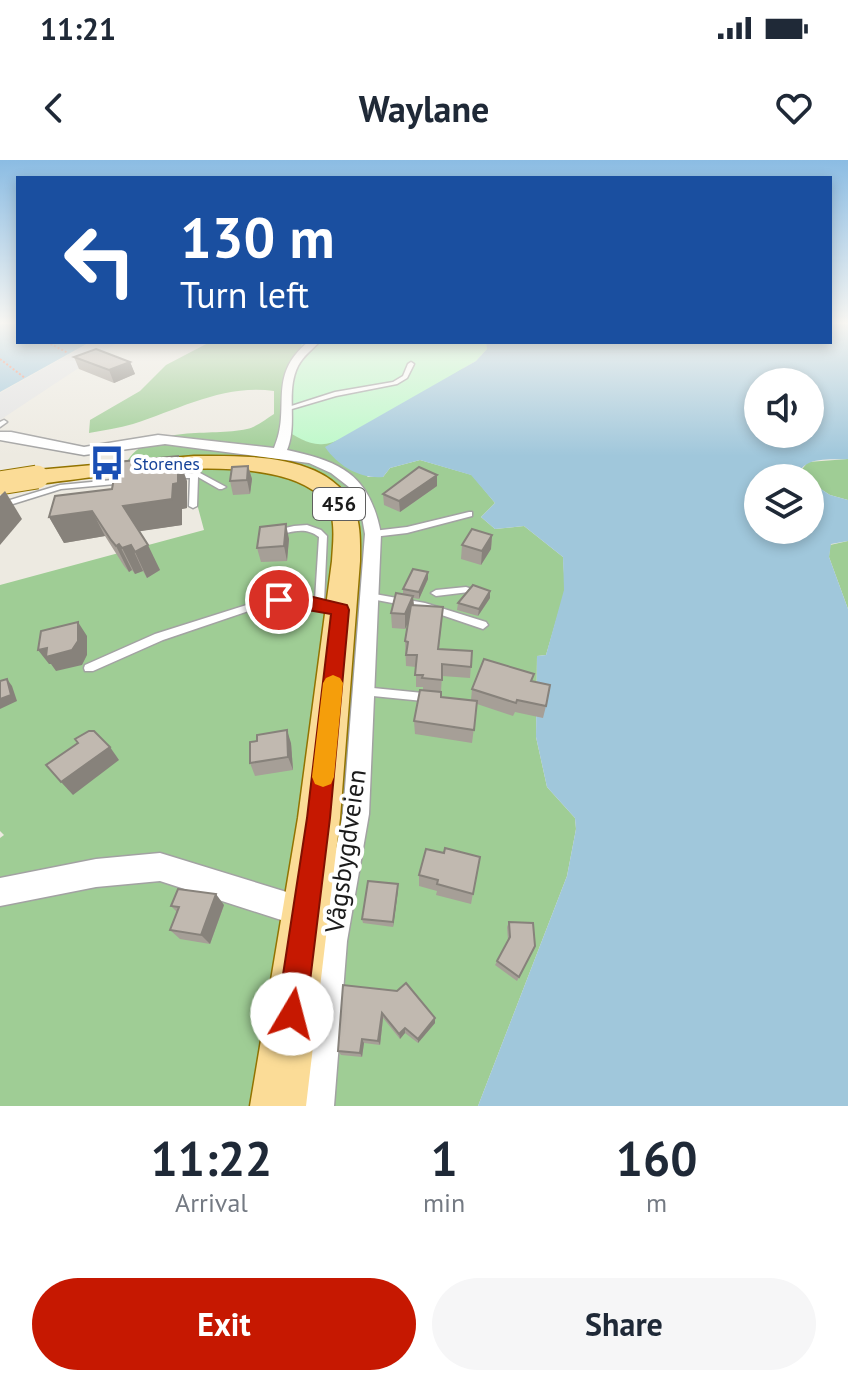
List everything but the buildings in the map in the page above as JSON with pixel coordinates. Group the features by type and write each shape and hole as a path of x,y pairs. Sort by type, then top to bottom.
{"main road":[{"name":"Vågsbygdveien","path":"12,477 222,462 271,465 307,475 334,496 345,518 343,604 306,913 278,1106"}],"street":[{"path":"279,452 287,440 285,392 293,368"},
{"name":"Vågsbygdveien","path":"1,428 85,451 164,439 279,452 320,462 355,484 370,507 373,534 343,604 363,691 356,814 332,941 316,1106"},
{"path":"0,892 96,873 160,867 306,913"}],"lane":[{"path":"285,409 335,394 395,383 405,377 409,368"},
{"path":"193,506 194,475"},
{"path":"157,478 194,475 222,487"},
{"path":"0,506 60,487 127,480"},
{"path":"373,534 431,525 469,514"},
{"name":"Vågsbygdveien","path":"266,536 305,527 321,532 343,604"},
{"path":"436,593 466,590"},
{"path":"89,668 159,637 254,605 290,599 343,604 411,603 483,625"},
{"path":"363,691 441,698"}],"path":[{"path":"12,368 25,378"}],"green space":[{"path":"163,368 463,368 367,477 383,477 390,468 420,460 472,475 495,503 481,517 495,529 524,526 563,557 565,590 546,655 537,656 536,737 547,787 575,818 576,829 567,876 478,1106 0,1106 0,838 4,835 0,831 0,585 204,530 193,489 194,474 128,460 152,441 167,436 247,429 274,414 274,391 237,391 133,424 89,433 90,420 140,391"},
{"path":"297,368 464,368 337,441 313,444 284,430"},
{"path":"848,459 848,500 824,491 824,464 806,464"},
{"path":"848,541 848,609 829,557 830,545"}],"shaded area":[{"path":"44,368 78,368 0,420 0,393"}],"water":[{"path":"0,368 43,368 0,392"},
{"path":"463,368 744,368 744,448 824,448 824,368 848,368 848,459 826,459 807,464 744,464 744,544 824,544 824,491 848,500 848,541 831,544 829,557 848,609 848,1106 478,1106 567,876 576,829 575,818 547,787 536,737 537,656 546,655 564,590 563,557 524,526 495,529 481,517 495,503 471,475 420,460 390,468 383,477 374,477 358,473 336,460 325,447"}],"slow traffic":[{"path":"323,777 333,683"}],"place":[{"name":"Storenes","path":"107,463"}],"route":[{"path":"279,600 309,602 340,610 319,818 292,1014"}]}
